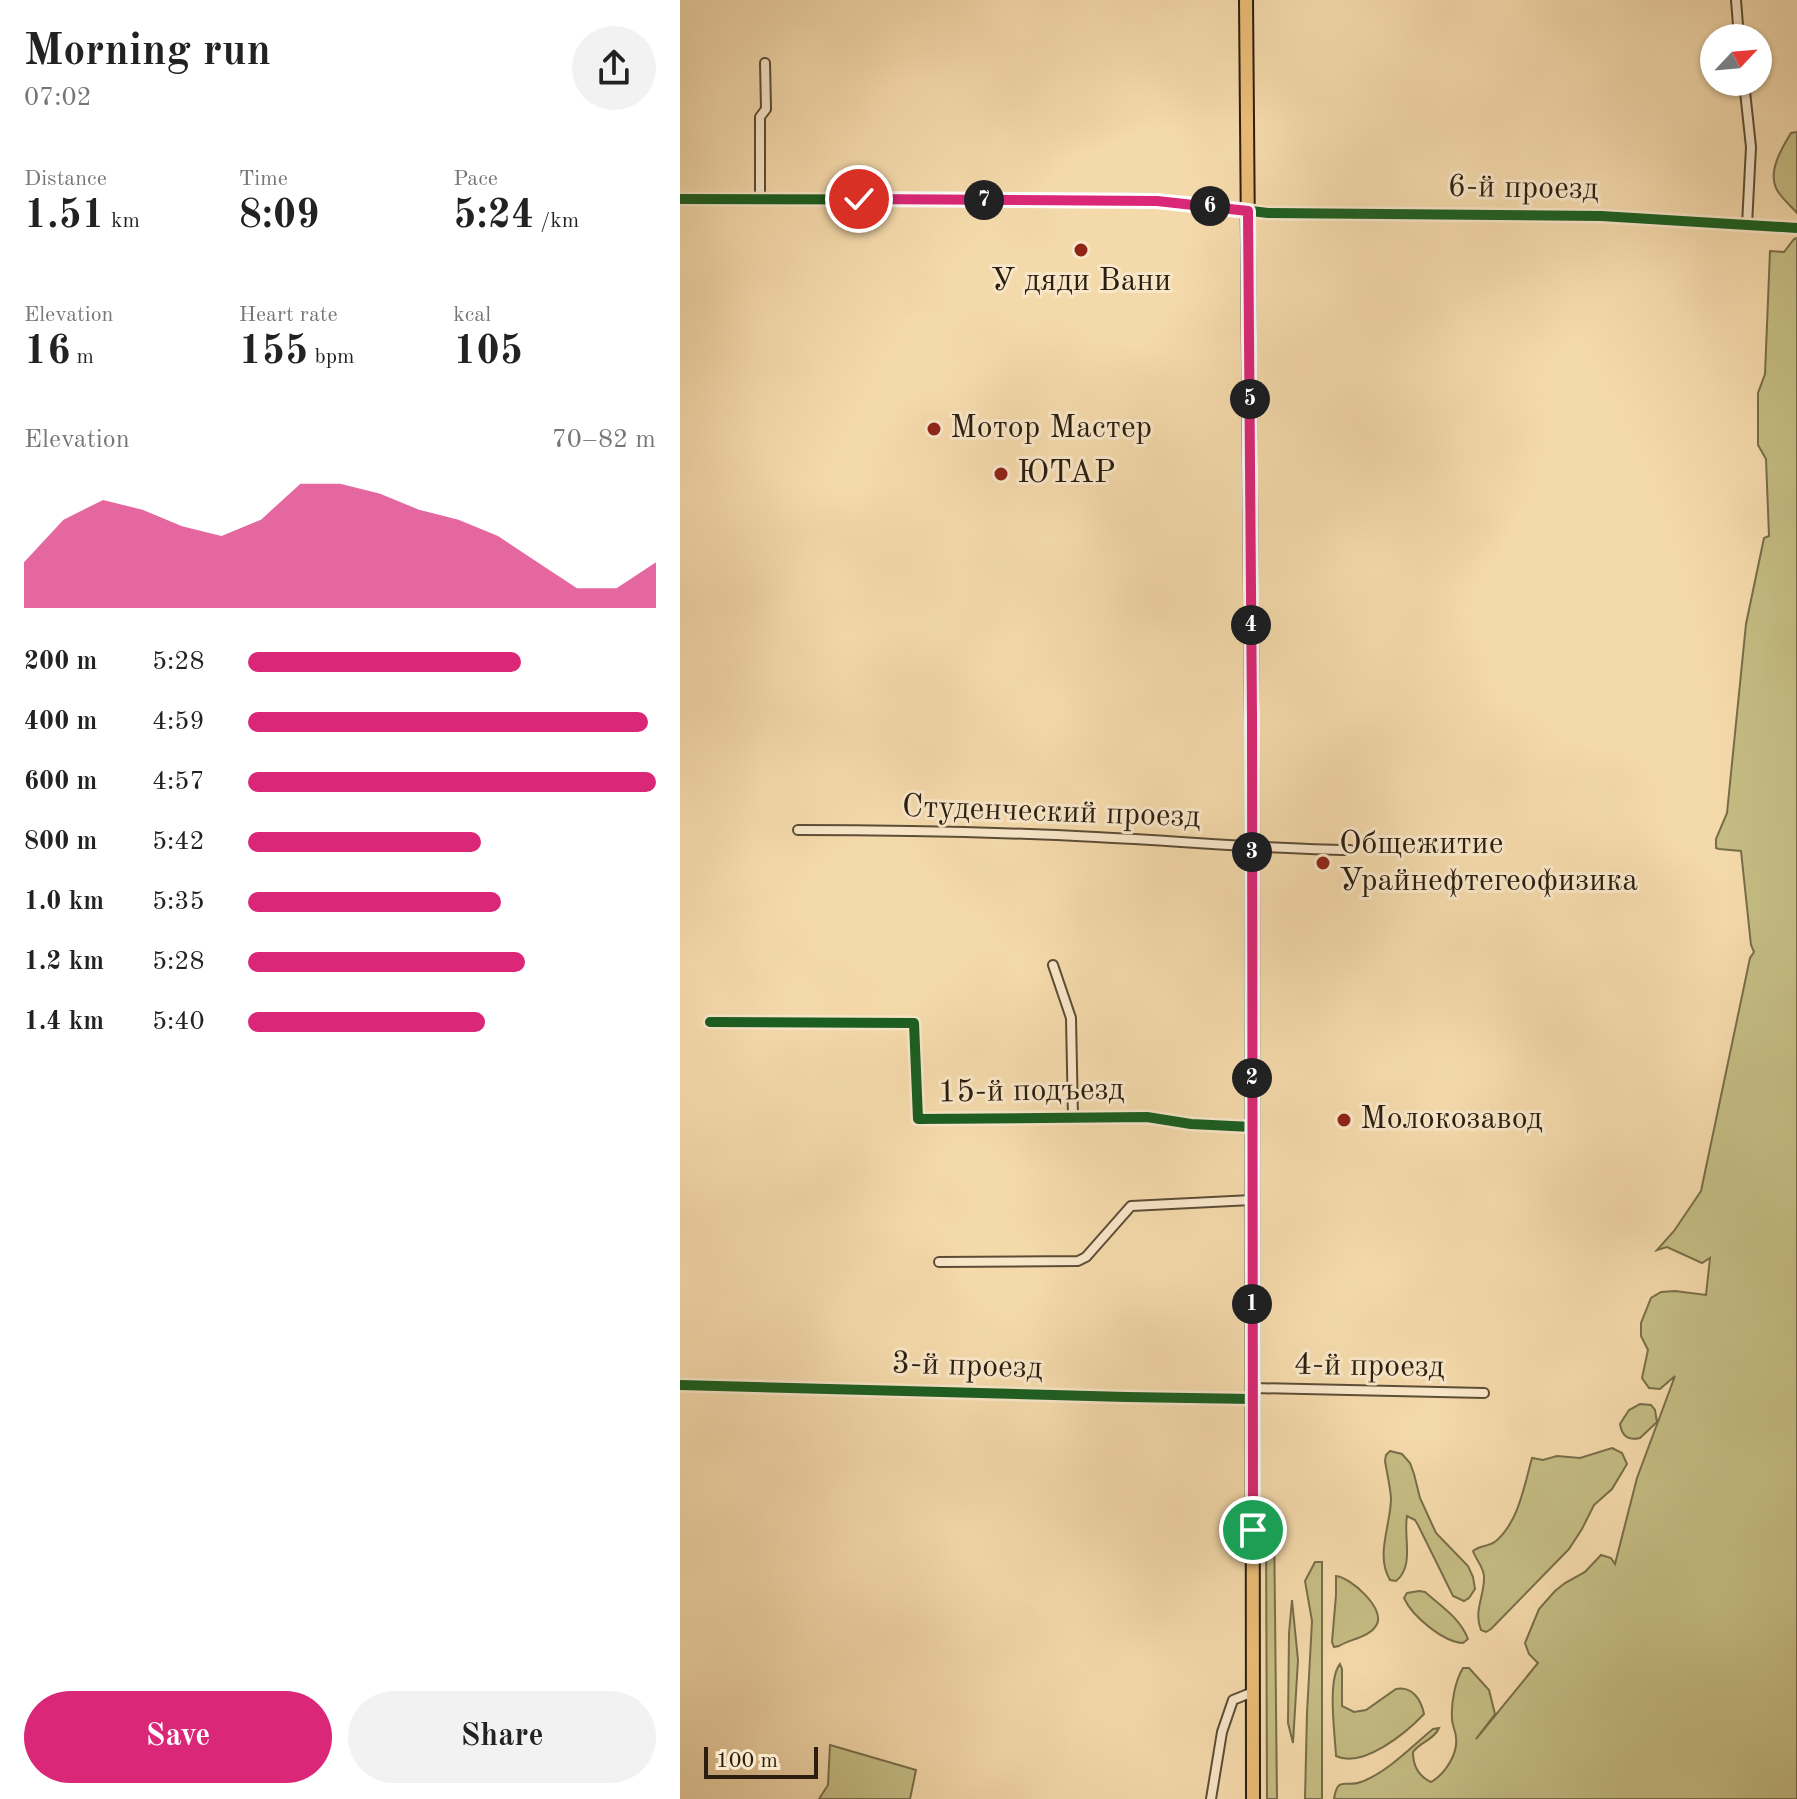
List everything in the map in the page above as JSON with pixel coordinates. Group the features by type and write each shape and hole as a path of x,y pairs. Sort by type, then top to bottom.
{"main road":[{"path":"1246,0 1252,846 1253,1799"}],"street":[{"path":"1736,0 1738,24"},
{"path":"760,199 760,117 766,109 765,63"},
{"path":"1746,96 1751,147 1747,225"},
{"name":"6-й проезд","path":"680,199 1115,200 1299,214 1601,216 1797,228"},
{"name":"Студенческий проезд","path":"798,830 959,830 1350,850"},
{"path":"1053,965 1071,1018 1073,1118"},
{"name":"15-й подъезд","path":"710,1022 914,1023 918,1119 1147,1117 1191,1124 1252,1127"},
{"path":"939,1262 1078,1261 1086,1257 1131,1206 1252,1200"},
{"name":"3-й проезд","path":"680,1385 1098,1397 1253,1393"},
{"name":"4-й проезд","path":"1253,1393 1484,1393"},
{"path":"1211,1799 1224,1721 1233,1700 1253,1692"}],"shaded area":[{"path":"1797,132 1797,213 1778,191 1774,174 1784,145 1791,133"},
{"path":"1797,238 1797,1799 1334,1799 1340,1785 1371,1778 1433,1729 1439,1728 1413,1752 1420,1774 1431,1782 1436,1778 1446,1769 1455,1750 1452,1706 1463,1668 1469,1668 1489,1690 1495,1714 1476,1739 1538,1663 1529,1654 1525,1643 1539,1609 1555,1591 1585,1572 1601,1555 1611,1558 1615,1564 1637,1478 1675,1376 1660,1389 1649,1388 1642,1378 1648,1350 1641,1336 1641,1323 1651,1298 1661,1292 1706,1295 1710,1258 1702,1263 1667,1247 1657,1250 1701,1191 1750,958 1754,952 1741,851 1716,848 1716,839 1727,813 1746,624 1764,538 1769,536 1766,459 1758,445 1758,393 1765,374 1770,251 1784,252"},
{"path":"1640,1404 1651,1405 1657,1422 1640,1438 1629,1438 1622,1432 1620,1424 1629,1410"},
{"path":"1612,1448 1622,1453 1627,1464 1612,1489 1594,1505 1569,1549 1491,1629 1486,1632 1481,1630 1478,1616 1484,1576 1473,1551 1496,1541 1510,1524 1520,1502 1532,1458 1580,1458"},
{"path":"1390,1451 1402,1454 1410,1463 1420,1498 1436,1533 1468,1566 1475,1589 1464,1601 1453,1596 1418,1525 1407,1516 1405,1567 1396,1581 1390,1580 1384,1550 1391,1498 1385,1461"},
{"path":"1274,1519 1277,1799 1267,1799 1266,1520"},
{"path":"1315,1562 1322,1562 1322,1799 1305,1799 1312,1621 1305,1581"},
{"path":"1336,1576 1365,1594 1378,1617 1377,1624 1370,1632 1334,1647 1332,1642"},
{"path":"1425,1592 1450,1613 1468,1639 1463,1643 1455,1642 1421,1620 1404,1598 1407,1593"},
{"path":"1292,1600 1298,1660 1293,1743 1288,1723"},
{"path":"1340,1664 1342,1706 1354,1712 1366,1710 1396,1689 1402,1689 1415,1695 1424,1714 1384,1747 1359,1757 1347,1759 1336,1756 1333,1694"},
{"path":"830,1745 916,1770 910,1799 819,1799 828,1785"}],"cycle path":[{"path":"680,199 1129,200 1268,213 1601,216 1797,228"},
{"path":"710,1022 914,1023 918,1119 1147,1117 1191,1124 1252,1127"},
{"path":"680,1385 1253,1399"}],"place":[{"name":"У дяди Вани","path":"1081,250"},
{"name":"Мотор Мастер","path":"934,429"},
{"name":"ЮТАР","path":"1001,474"},
{"name":"Общежитие Урайнефтегеофизика","path":"1323,863"},
{"name":"Молокозавод","path":"1344,1120"}],"route":[{"path":"859,199 1157,201 1248,211 1253,1530"}]}
